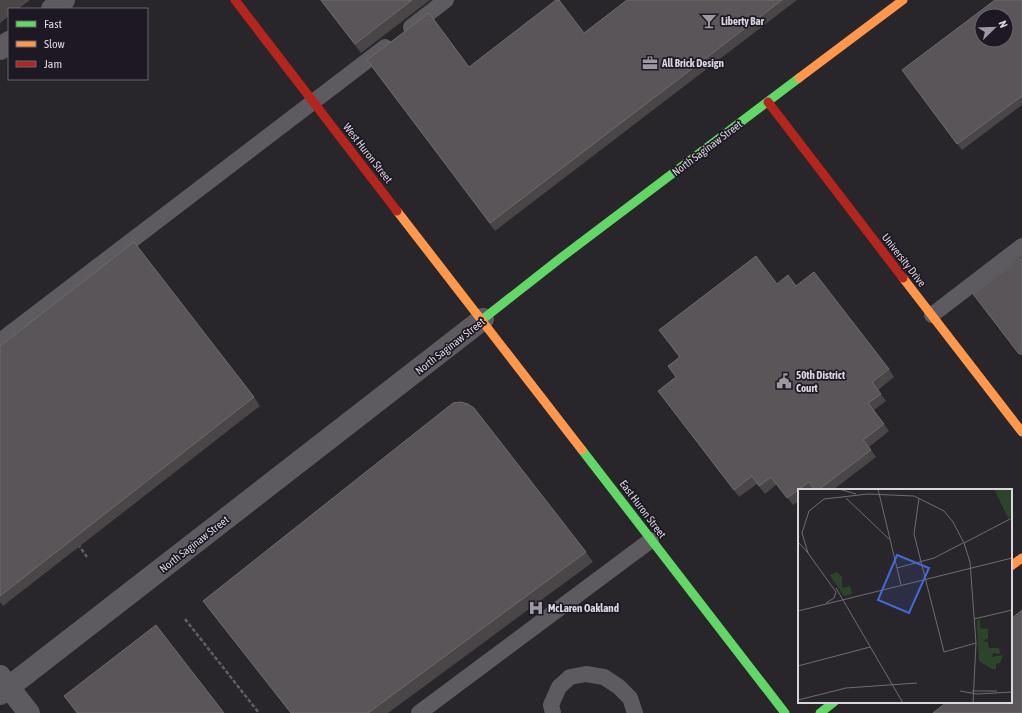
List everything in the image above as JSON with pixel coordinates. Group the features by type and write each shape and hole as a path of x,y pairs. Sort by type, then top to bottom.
{"main road":[{"name":"West Huron Street","path":"235,0 483,320"},
{"name":"North Saginaw Street","path":"483,320 562,257 903,0"},
{"name":"University Drive","path":"768,102 1022,432"},
{"name":"East Huron Street","path":"483,320 651,540 786,713"},
{"path":"1012,565 1022,558"},
{"path":"820,713 833,703"}],"street":[{"path":"53,8 64,0"},
{"path":"0,49 8,43"},
{"name":"North Saginaw Street","path":"3,686 483,320"},
{"path":"3,686 29,713"}],"lane":[{"path":"0,341 446,0"},
{"path":"932,315 1022,246"},
{"path":"419,713 651,540"},
{"path":"553,713 551,705 559,687 570,677 586,674 604,677 619,686 630,698 635,713"}],"path":[{"path":"74,538 87,557"},
{"path":"185,619 259,713"}],"building":[{"path":"321,0 412,0 355,44"},
{"path":"556,0 559,0 584,33 627,0 782,0 490,223 367,60 429,13 469,67"},
{"path":"995,0 1022,0 1022,96 957,144 902,70 974,16 974,48 1014,48 1014,8 984,8"},
{"path":"134,242 254,397 0,596 0,346"},
{"name":"50th District Court","path":"756,256 777,284 788,275 796,286 814,272 889,369 872,382 881,394 868,403 884,424 863,440 871,450 819,489 814,489 809,482 787,498 771,477 759,486 752,476 734,490 658,391 676,377 668,366 680,357 659,330"},
{"path":"1022,257 1022,354 1019,354 973,294"},
{"path":"461,402 474,408 586,552 368,713 291,713 203,601 453,403"},
{"path":"1022,610 1022,713 933,713 946,703 1012,703 1012,618"},
{"path":"156,625 224,713 78,713 64,696"}],"traffic: fast":[{"path":"483,319 562,257 799,78"},
{"path":"582,450 785,713"},
{"path":"820,713 833,703"}],"traffic: slow":[{"path":"799,78 903,0"},
{"path":"397,211 582,450"},
{"path":"903,278 1022,432"},
{"path":"1012,565 1022,558"}],"traffic: jam":[{"path":"235,0 397,211"},
{"path":"768,102 903,278"}],"place":[{"name":"Liberty Bar","path":"709,21"},
{"name":"All Brick Design","path":"650,63"},
{"name":"50th District Court","path":"784,381"},
{"name":"McLaren Oakland","path":"536,608"}]}
